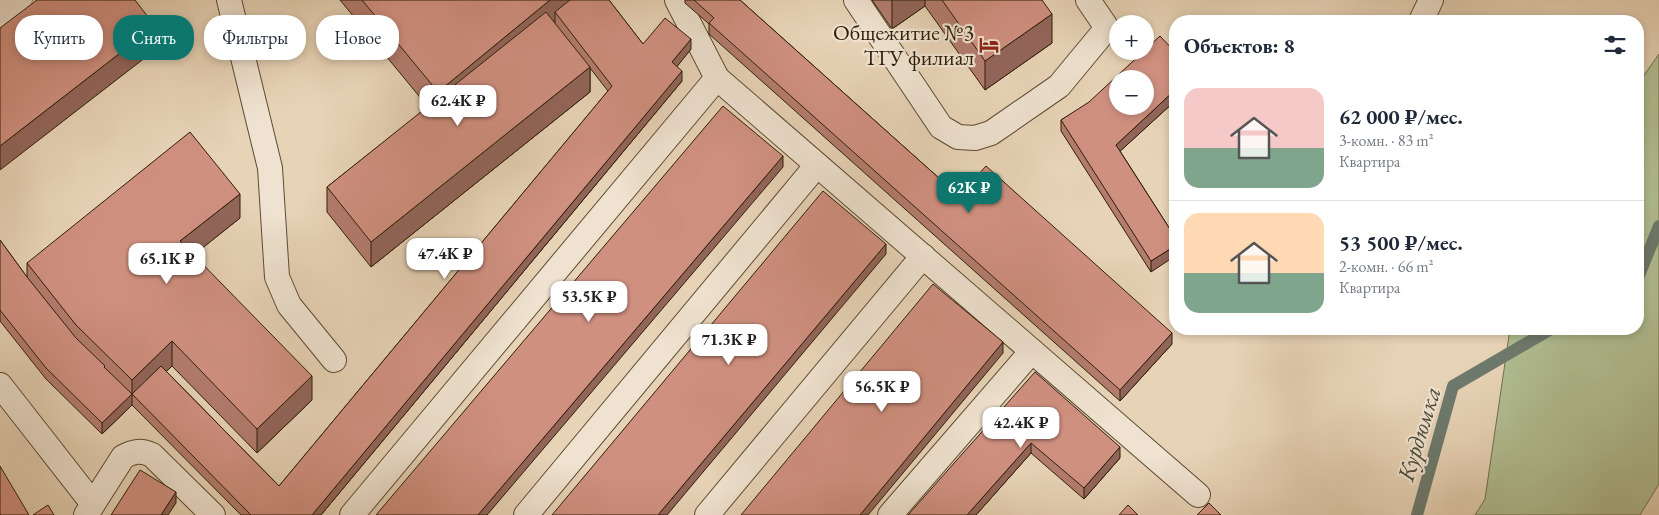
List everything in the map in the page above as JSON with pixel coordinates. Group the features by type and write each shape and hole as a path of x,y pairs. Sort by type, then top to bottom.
{"street":[{"path":"0,14 18,0"}],"lane":[{"path":"229,0 270,168 277,277 289,305 334,360"},
{"path":"677,0 717,78 1198,495"},
{"path":"856,0 941,127 958,137 975,138 991,133 1059,86 1074,69 1107,28 1088,0"},
{"path":"1424,15 1431,0"},
{"path":"352,515 717,78"},
{"path":"526,515 817,165"},
{"path":"707,515 923,256"},
{"path":"890,515 1032,351"},
{"path":"0,385 90,510 123,457 131,452 142,451 152,455 213,515"}],"green space":[{"path":"1659,54 1659,484 1640,515 1475,515 1485,499 1509,335 1644,335 1644,75"}],"building":[{"path":"37,0 135,0 147,15 113,15 113,59 0,146 0,28 15,17 15,60 103,60 103,15 17,15"},
{"path":"362,0 550,0 438,92 399,45 399,15 374,15"},
{"path":"570,0 609,0 643,44 665,18 691,39 672,62 682,71 312,515 251,515 132,394 161,366 279,486 612,86 555,12"},
{"path":"694,0 740,0 959,196 986,166 1169,330 1170,335 1120,390 709,23 714,18"},
{"path":"942,0 1042,0 1052,14 985,61"},
{"path":"546,12 590,67 371,242 327,187"},
{"path":"1160,36 1169,46 1169,96 1154,110 1154,70 1124,70 1134,60 1154,60 1154,42"},
{"path":"1109,83 1109,115 1148,115 1116,145 1169,228 1169,250 1151,261 1061,120 1089,102"},
{"path":"723,106 783,156 478,515 376,515"},
{"path":"190,132 240,194 180,241 312,376 257,429 172,341 132,380 76,325 27,263"},
{"path":"823,191 886,244 658,515 552,515"},
{"path":"0,240 76,338 132,394 102,423 46,368 0,310"},
{"path":"933,284 1003,342 860,515 741,515"},
{"path":"1035,372 1120,447 1084,488 1031,443 967,515 908,515"},
{"path":"0,466 29,515 0,515"},
{"path":"140,470 176,492 161,515 111,515"},
{"path":"1209,503 1221,515 1197,515"},
{"path":"48,505 54,515 33,515"},
{"path":"1128,505 1138,515 1119,515"}],"waterway":[{"name":"Курдюмка","path":"1644,263 1659,226"},
{"name":"Курдюмка","path":"1417,515 1453,386 1541,335"}],"place":[{"name":"Общежитие №3 ТГУ филиал","path":"989,45"}]}
